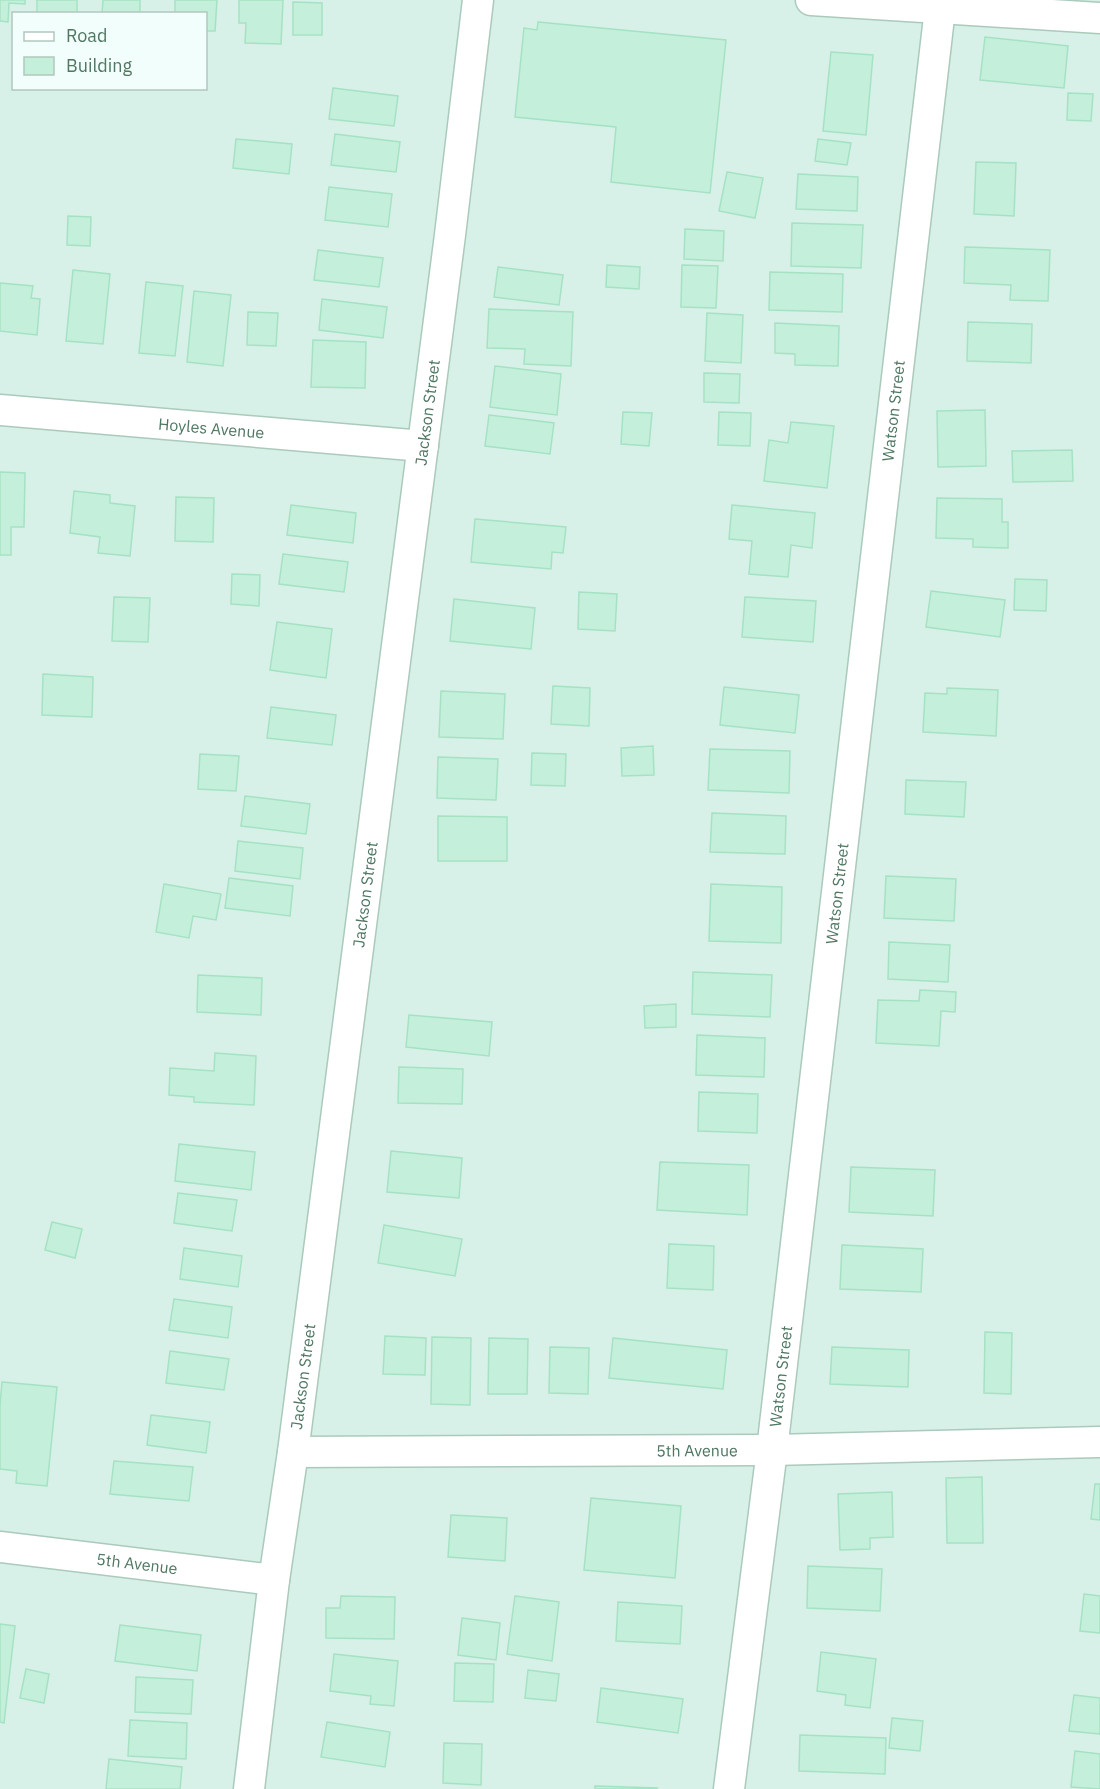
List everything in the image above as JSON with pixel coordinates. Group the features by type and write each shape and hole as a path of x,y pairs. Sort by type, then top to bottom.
{"street":[{"name":"Jackson Street","path":"249,1789 274,1580 293,1452 423,446 478,0"},
{"path":"811,0 940,4 1100,18"},
{"name":"Watson Street","path":"729,1789 772,1450 940,4"},
{"name":"Hoyles Avenue","path":"0,410 423,446"},
{"name":"5th Avenue","path":"293,1452 772,1450 1100,1442"},
{"name":"5th Avenue","path":"0,1547 274,1580"}],"shaded area":[{"path":"0,0 1100,0 1100,1789 0,1789"}],"building":[{"path":"0,0 25,0 25,4 9,3 8,22 0,21"},
{"path":"37,0 77,0 77,12 37,12"},
{"path":"103,0 140,0 140,12 102,12"},
{"path":"175,0 217,0 215,31 207,31 207,12 175,12"},
{"path":"239,0 283,0 281,44 245,43 246,23 239,23"},
{"path":"293,2 322,3 322,35 293,35"},
{"path":"538,22 726,40 710,193 611,182 616,127 515,117 524,28 537,30"},
{"path":"985,37 1068,46 1064,88 980,80"},
{"path":"831,52 873,55 866,135 823,131"},
{"path":"333,88 398,96 394,126 329,119"},
{"path":"1068,93 1093,94 1091,121 1067,120"},
{"path":"335,134 400,142 396,172 331,165"},
{"path":"236,139 292,144 289,174 233,168"},
{"path":"818,139 851,143 847,165 815,161"},
{"path":"976,162 1016,163 1014,216 974,214"},
{"path":"727,172 763,178 755,218 719,211"},
{"path":"798,174 858,177 857,211 796,209"},
{"path":"329,187 392,194 388,227 325,220"},
{"path":"68,216 91,217 90,246 67,245"},
{"path":"792,223 863,225 861,268 791,266"},
{"path":"685,229 724,231 723,261 684,259"},
{"path":"965,247 1050,250 1048,301 1010,300 1011,285 964,283"},
{"path":"318,250 383,258 379,287 314,280"},
{"path":"607,265 640,267 639,289 606,287"},
{"path":"682,265 718,266 716,308 681,307"},
{"path":"498,267 563,275 559,305 494,297"},
{"path":"73,270 110,274 103,344 66,341"},
{"path":"770,272 843,274 842,312 769,310"},
{"path":"146,282 183,286 175,356 139,353"},
{"path":"0,283 33,286 31,298 40,299 37,335 0,331"},
{"path":"194,291 231,295 223,366 187,362"},
{"path":"322,299 387,307 383,338 319,330"},
{"path":"489,309 573,312 571,366 524,364 525,349 487,348"},
{"path":"248,312 278,313 276,346 247,345"},
{"path":"707,313 743,315 741,363 705,361"},
{"path":"968,322 1032,324 1031,363 967,361"},
{"path":"775,323 839,326 838,366 795,365 795,354 775,353"},
{"path":"313,340 366,342 365,388 311,387"},
{"path":"495,366 561,374 557,415 490,407"},
{"path":"704,373 740,374 739,403 704,402"},
{"path":"985,410 986,466 938,467 937,411"},
{"path":"623,412 652,413 649,446 621,444"},
{"path":"719,412 751,413 750,446 718,445"},
{"path":"489,415 554,423 550,454 485,446"},
{"path":"791,422 834,426 827,488 764,481 769,440 788,443"},
{"path":"1072,450 1073,481 1013,482 1012,451"},
{"path":"0,472 25,473 24,527 11,527 11,555 0,555"},
{"path":"74,491 110,495 110,503 135,506 130,556 98,553 100,537 70,533"},
{"path":"176,497 214,498 213,542 175,541"},
{"path":"937,498 1002,499 1002,522 1008,522 1008,548 973,547 973,539 936,538"},
{"path":"291,505 356,513 353,543 287,535"},
{"path":"732,505 815,513 812,548 791,545 788,577 749,574 752,541 729,539"},
{"path":"475,519 566,527 563,553 552,552 551,569 471,562"},
{"path":"283,554 348,562 344,592 279,584"},
{"path":"232,574 260,575 259,606 231,604"},
{"path":"1015,579 1047,580 1046,611 1014,610"},
{"path":"931,591 1005,600 1000,637 926,627"},
{"path":"579,592 617,594 615,631 578,629"},
{"path":"114,597 150,598 148,642 112,641"},
{"path":"745,597 816,601 813,642 742,637"},
{"path":"454,599 535,608 531,649 450,641"},
{"path":"277,622 332,629 326,678 270,670"},
{"path":"43,674 93,677 92,717 42,715"},
{"path":"553,686 590,688 589,726 551,724"},
{"path":"724,687 799,695 795,733 720,725"},
{"path":"947,688 998,690 996,736 923,732 925,693 947,694"},
{"path":"441,691 505,694 503,739 439,737"},
{"path":"271,707 336,715 332,745 267,738"},
{"path":"653,746 654,775 622,776 621,748"},
{"path":"710,749 790,751 789,793 708,790"},
{"path":"532,753 566,754 565,786 531,785"},
{"path":"200,754 239,756 236,791 198,789"},
{"path":"438,757 498,759 496,800 437,798"},
{"path":"906,780 966,782 964,817 905,814"},
{"path":"245,796 310,804 306,834 241,826"},
{"path":"712,813 786,816 785,854 710,852"},
{"path":"438,816 507,817 507,861 438,861"},
{"path":"238,841 303,848 300,879 235,871"},
{"path":"886,876 956,879 954,921 884,918"},
{"path":"229,878 293,886 290,916 225,908"},
{"path":"164,884 221,894 216,920 193,916 189,938 156,932"},
{"path":"711,884 782,887 781,943 709,941"},
{"path":"889,942 950,945 948,982 888,979"},
{"path":"693,972 772,975 770,1017 692,1014"},
{"path":"198,975 262,978 261,1015 197,1012"},
{"path":"920,990 956,992 955,1012 941,1011 939,1046 876,1043 878,1000 919,1001"},
{"path":"676,1004 676,1027 645,1028 644,1006"},
{"path":"409,1015 492,1022 489,1056 406,1047"},
{"path":"697,1035 765,1038 764,1077 696,1075"},
{"path":"215,1053 256,1056 254,1105 194,1102 194,1097 169,1095 170,1068 214,1071"},
{"path":"399,1067 463,1069 462,1104 398,1103"},
{"path":"699,1092 758,1094 757,1133 698,1131"},
{"path":"179,1144 255,1152 251,1190 175,1181"},
{"path":"391,1151 462,1158 459,1198 387,1192"},
{"path":"660,1162 749,1165 747,1215 657,1210"},
{"path":"851,1167 935,1170 933,1216 849,1212"},
{"path":"178,1193 237,1200 232,1231 174,1223"},
{"path":"52,1222 82,1229 75,1258 45,1250"},
{"path":"384,1225 462,1239 455,1276 378,1263"},
{"path":"669,1244 714,1246 713,1290 667,1288"},
{"path":"842,1245 923,1249 921,1292 840,1289"},
{"path":"184,1248 242,1256 238,1287 180,1279"},
{"path":"174,1299 232,1307 228,1338 169,1330"},
{"path":"985,1332 1012,1333 1011,1394 984,1393"},
{"path":"385,1336 426,1338 425,1375 383,1374"},
{"path":"432,1337 471,1338 470,1405 431,1404"},
{"path":"489,1338 528,1339 527,1394 488,1394"},
{"path":"613,1338 727,1350 723,1389 609,1378"},
{"path":"550,1347 589,1348 588,1394 549,1393"},
{"path":"832,1347 909,1350 908,1387 830,1384"},
{"path":"170,1351 229,1359 224,1390 166,1383"},
{"path":"2,1382 57,1387 47,1486 16,1483 17,1471 0,1469"},
{"path":"151,1415 210,1422 206,1453 147,1445"},
{"path":"114,1461 193,1467 189,1501 110,1494"},
{"path":"982,1477 983,1543 947,1543 946,1478"},
{"path":"1095,1484 1100,1484 1100,1520 1091,1519"},
{"path":"892,1492 893,1537 870,1538 870,1549 840,1550 838,1494"},
{"path":"591,1498 681,1506 675,1578 584,1570"},
{"path":"451,1515 507,1518 505,1561 448,1557"},
{"path":"808,1566 882,1569 880,1611 807,1608"},
{"path":"1084,1594 1100,1596 1100,1633 1080,1631"},
{"path":"341,1596 395,1597 394,1639 326,1638 326,1608 340,1608"},
{"path":"515,1596 559,1602 552,1661 507,1654"},
{"path":"618,1602 682,1606 680,1644 616,1641"},
{"path":"462,1618 500,1623 496,1660 458,1655"},
{"path":"0,1624 15,1626 4,1723 0,1722"},
{"path":"120,1625 201,1635 197,1671 115,1661"},
{"path":"821,1652 876,1659 870,1708 845,1705 846,1695 817,1691"},
{"path":"334,1654 398,1661 394,1706 370,1704 371,1696 330,1691"},
{"path":"455,1663 494,1664 493,1702 454,1701"},
{"path":"26,1669 49,1674 44,1703 20,1698"},
{"path":"528,1670 559,1674 556,1701 525,1698"},
{"path":"136,1677 193,1680 191,1714 135,1712"},
{"path":"601,1688 683,1699 678,1733 597,1722"},
{"path":"1074,1695 1100,1698 1100,1734 1069,1731"},
{"path":"892,1718 923,1721 920,1751 889,1748"},
{"path":"130,1720 187,1723 186,1759 128,1756"},
{"path":"327,1722 390,1732 385,1767 321,1757"},
{"path":"800,1735 886,1738 885,1774 799,1771"},
{"path":"444,1743 482,1744 481,1785 443,1783"},
{"path":"1075,1751 1100,1754 1100,1789 1071,1787"},
{"path":"109,1759 182,1767 180,1789 106,1789"},
{"path":"595,1786 657,1788 595,1789"}]}
